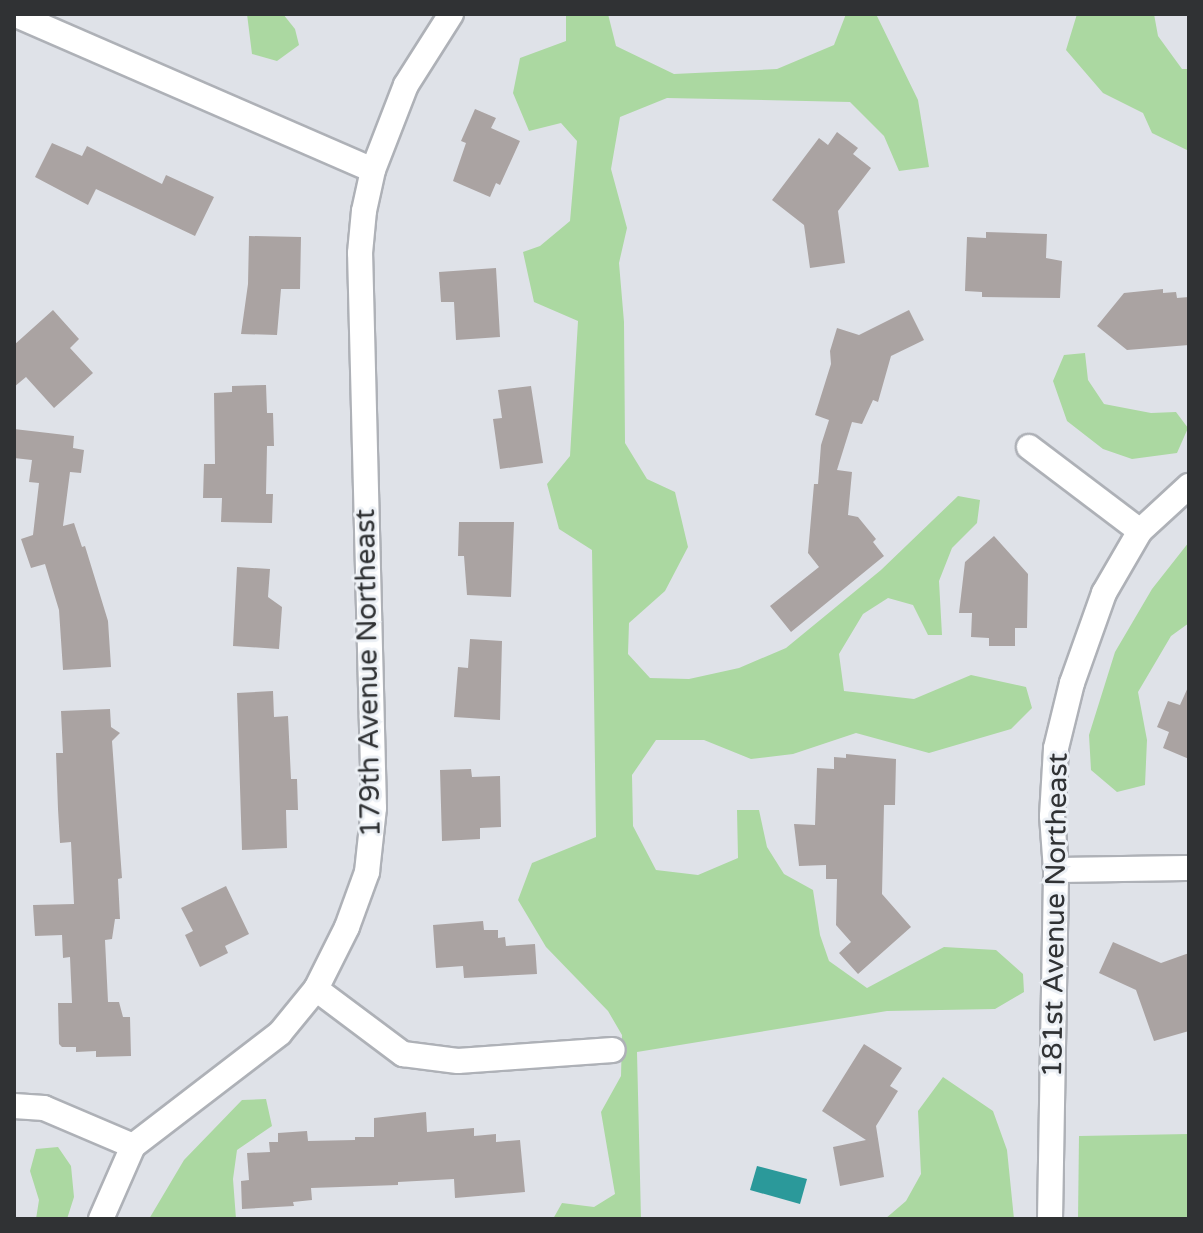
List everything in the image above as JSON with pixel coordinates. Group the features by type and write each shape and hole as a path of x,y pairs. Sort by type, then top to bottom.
{"street":[{"path":"14,14 373,170"},
{"name":"179th Avenue Northeast","path":"101,1219 133,1146 280,1033 316,989 347,927 367,872 374,808 360,253 373,170 406,85 451,14"},
{"path":"1029,447 1140,531"},
{"name":"181st Avenue Northeast","path":"1050,1219 1056,870 1052,816 1055,762 1069,696 1104,593 1140,531 1189,486"},
{"path":"1056,870 1189,868"},
{"path":"316,989 403,1054 458,1061 613,1050"},
{"path":"14,1106 44,1108 133,1146"}],"green space":[{"path":"247,14 283,14 295,29 299,45 277,61 252,54"},
{"path":"566,14 608,14 616,46 674,74 777,69 834,45 846,14 876,14 918,100 929,167 899,171 884,136 850,102 667,98 620,117 611,169 627,228 619,263 624,322 625,443 647,479 675,492 688,547 665,591 629,623 628,654 650,678 689,679 739,668 786,648 881,570 958,496 980,500 977,523 952,548 939,581 942,635 928,635 913,605 888,598 863,614 839,654 844,691 914,699 971,675 1026,687 1032,708 1011,729 929,753 856,733 793,754 751,759 704,740 656,740 632,775 633,826 656,870 698,875 738,858 737,810 759,810 767,847 784,874 813,890 820,935 829,961 867,988 944,947 996,950 1023,974 1024,992 995,1009 887,1011 637,1052 641,1219 553,1219 562,1203 594,1207 615,1194 601,1112 621,1076 622,1035 608,1011 546,947 518,900 532,863 596,837 592,550 559,529 547,484 570,456 578,321 534,302 523,252 540,246 570,221 577,141 561,123 529,131 513,93 520,58 566,41"},
{"path":"1077,14 1154,14 1158,36 1182,69 1189,69 1189,151 1152,133 1143,113 1103,93 1066,50"},
{"path":"1085,353 1088,380 1104,404 1151,413 1176,412 1188,428 1177,453 1132,459 1103,449 1067,421 1053,381 1064,355"},
{"path":"1189,542 1189,623 1171,636 1138,692 1147,740 1145,785 1117,792 1091,770 1089,735 1115,652 1152,589"},
{"path":"943,1077 993,1111 1007,1150 1014,1219 885,1219 906,1201 921,1174 918,1111"},
{"path":"266,1099 272,1126 237,1150 233,1179 236,1219 149,1219 184,1160 242,1100"},
{"path":"1189,1134 1189,1219 1078,1219 1079,1136"},
{"path":"58,1147 71,1166 74,1197 67,1219 36,1219 39,1200 30,1171 36,1149"}],"water":[{"path":"757,1166 807,1179 800,1204 750,1190"}],"building":[{"path":"475,109 496,118 491,128 520,141 500,185 496,183 490,197 453,181 466,143 461,141"},
{"path":"837,132 858,148 853,154 871,168 838,211 845,263 810,268 804,225 772,200 819,138 828,145"},
{"path":"52,143 82,156 87,146 162,184 166,175 214,197 195,236 96,189 88,205 35,177"},
{"path":"986,232 1047,234 1046,258 1062,261 1060,298 982,297 982,292 965,291 967,237 986,238"},
{"path":"249,236 301,237 300,289 281,289 277,335 241,334 248,284"},
{"path":"496,268 500,337 456,340 454,302 441,302 439,272"},
{"path":"1163,289 1163,293 1176,292 1177,298 1189,297 1189,345 1127,350 1097,326 1124,293"},
{"path":"53,310 79,339 70,348 93,373 54,408 26,377 14,387 14,345"},
{"path":"909,310 924,340 891,356 878,402 873,400 862,424 852,422 837,470 852,472 848,515 858,517 876,539 873,542 884,556 791,632 770,606 819,567 808,553 814,484 818,484 821,445 829,420 815,415 831,364 830,351 837,328 859,335"},
{"path":"266,385 267,413 273,413 274,446 267,446 266,494 273,494 272,523 221,522 222,498 203,498 204,464 215,464 214,393 232,392 232,386"},
{"path":"531,386 543,463 500,469 493,419 502,418 498,390"},
{"path":"14,429 74,436 73,448 84,450 81,473 70,472 63,526 74,523 82,547 85,546 108,621 111,667 63,670 59,610 45,564 31,568 21,539 33,535 39,483 29,482 32,460 14,458"},
{"path":"459,522 514,522 511,597 467,595 464,556 458,556"},
{"path":"994,536 1028,574 1027,628 1015,628 1015,646 989,646 989,638 971,637 972,613 959,613 965,562"},
{"path":"237,567 270,569 268,597 282,607 279,649 233,646"},
{"path":"470,639 502,641 500,720 454,717 458,667 468,668"},
{"path":"1189,685 1189,759 1163,748 1169,732 1157,727 1168,701 1180,705"},
{"path":"273,691 274,717 288,716 291,779 297,779 298,810 286,810 287,848 242,850 237,693"},
{"path":"110,709 111,727 120,733 112,741 122,878 118,879 120,919 115,919 112,939 105,940 108,1002 119,1002 123,1017 130,1017 131,1056 96,1057 96,1051 76,1052 76,1047 62,1047 59,1044 58,1003 72,1003 70,957 63,958 62,935 35,936 33,905 74,904 71,842 60,843 56,753 63,753 61,711"},
{"path":"846,754 896,759 895,805 884,805 882,894 911,927 858,974 839,953 851,942 836,925 837,879 826,879 826,865 799,866 794,824 815,825 817,768 834,769 834,757 846,758"},
{"path":"471,769 472,777 500,776 501,827 480,828 480,839 442,841 440,770"},
{"path":"226,886 249,934 225,946 228,953 200,967 185,935 193,931 181,908"},
{"path":"483,921 484,930 498,930 498,938 505,937 506,946 535,944 537,974 464,978 463,966 436,968 433,925"},
{"path":"1113,942 1161,963 1189,953 1189,1031 1154,1041 1136,990 1099,973"},
{"path":"864,1044 902,1068 890,1086 898,1091 876,1126 884,1177 840,1186 833,1147 866,1140 822,1111"},
{"path":"426,1112 427,1132 474,1128 474,1136 496,1134 496,1142 520,1140 525,1192 455,1198 454,1179 398,1182 398,1185 311,1188 312,1200 293,1202 294,1206 242,1209 241,1181 249,1180 247,1153 270,1152 269,1142 278,1142 278,1133 307,1131 308,1141 355,1140 355,1137 374,1137 374,1118"}]}
